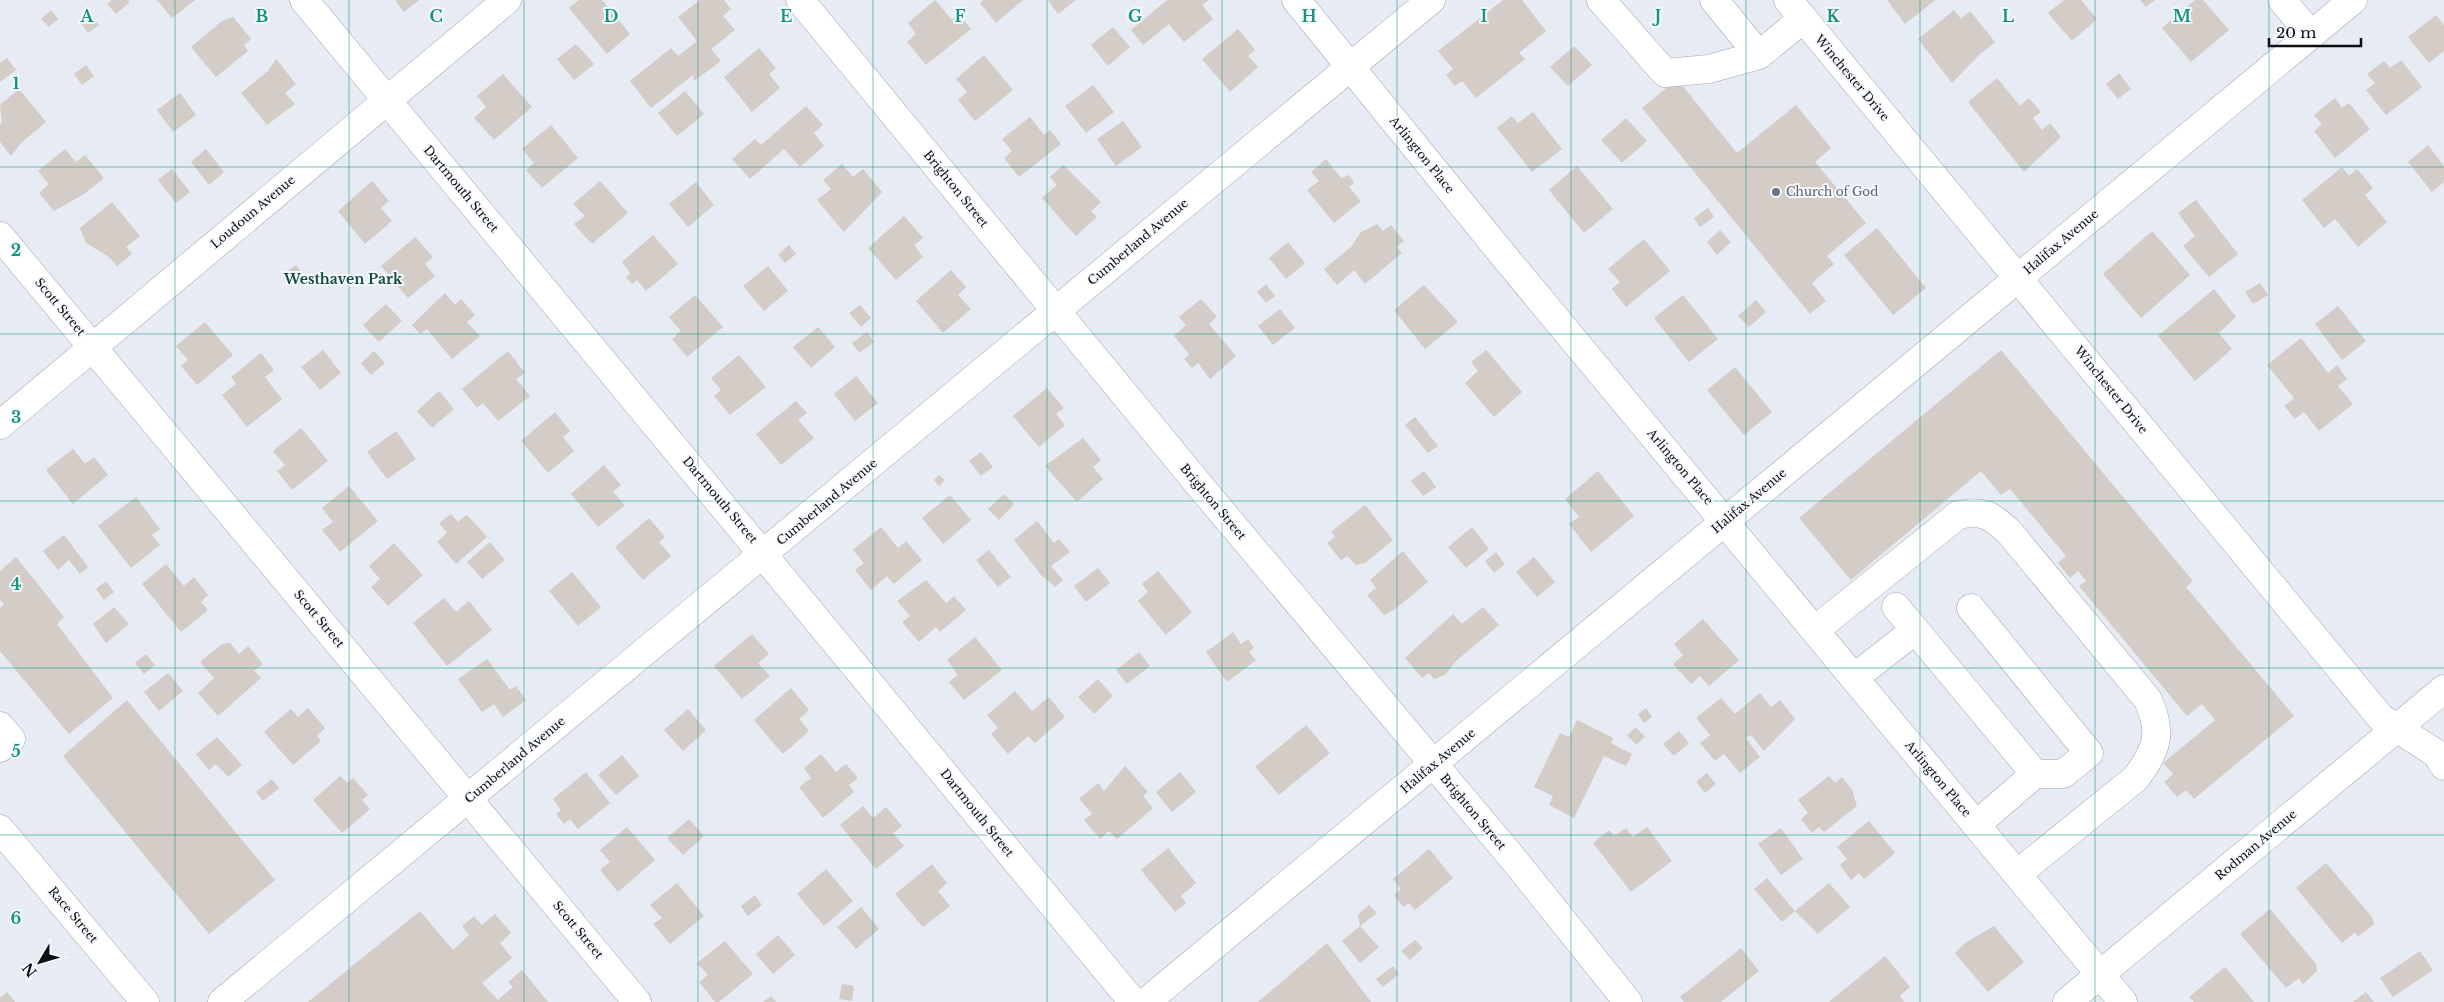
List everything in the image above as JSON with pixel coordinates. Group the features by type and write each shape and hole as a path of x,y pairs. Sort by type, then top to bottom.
{"street":[{"name":"Dartmouth Street","path":"304,0 1133,1002"},
{"name":"Loudoun Avenue","path":"0,425 507,0"},
{"name":"Brighton Street","path":"800,0 1628,1002"},
{"name":"Arlington Place","path":"1296,0 2123,1002"},
{"name":"Cumberland Avenue","path":"222,1002 1430,0"},
{"path":"1601,0 1665,73 1709,69 1758,55 1795,9"},
{"path":"1714,0 1758,55"},
{"path":"2282,0 2311,35"},
{"name":"Halifax Avenue","path":"1146,1002 1434,765 2353,0"},
{"name":"Winchester Drive","path":"1795,9 2381,718 2438,754 2444,766"},
{"name":"Scott Street","path":"0,236 637,1002"},
{"path":"1815,630 1958,515 1975,512 1993,517 2016,540 2148,700 2156,718 2157,739 2150,759 2136,778 2017,874"},
{"path":"1896,607 2036,774"},
{"path":"1970,608 2089,753 2063,774 2036,774 1976,825"},
{"path":"1854,678 1915,630"},
{"name":"Rodman Avenue","path":"2067,1002 2444,688"},
{"path":"0,726 11,739 0,748"},
{"name":"Race Street","path":"0,829 145,1002"}],"building":[{"path":"112,0 128,0 130,2 116,14 107,4"},
{"path":"157,0 195,0 172,18"},
{"path":"395,0 419,0 404,12"},
{"path":"579,0 602,0 630,34 607,54 569,8"},
{"path":"700,0 724,0 731,9 723,16 735,30 711,49 721,61 694,81 693,75 651,108 630,81 671,48 678,56 697,41 678,17"},
{"path":"935,0 952,20 958,14 971,29 926,65 907,42 916,34 908,23"},
{"path":"983,0 1023,0 996,23 980,3"},
{"path":"1048,0 1076,0 1058,14"},
{"path":"1167,0 1209,0 1202,5 1213,19 1184,42 1169,24 1143,45 1131,30"},
{"path":"1503,0 1522,0 1546,31 1519,53 1525,59 1476,98 1462,81 1455,86 1446,75 1453,69 1438,51"},
{"path":"1887,0 1935,0 1905,24"},
{"path":"2064,0 2081,0 2097,19 2072,41 2048,13"},
{"path":"2140,0 2155,0 2146,7"},
{"path":"2195,0 2203,0 2229,30 2191,62 2162,28"},
{"path":"51,10 58,19 49,27 41,19"},
{"path":"1954,10 1961,19 1970,11 1995,42 1980,54 1952,83 1918,39"},
{"path":"91,15 99,25 88,33 81,23"},
{"path":"2436,15 2444,25 2444,51 2429,63 2408,37"},
{"path":"233,17 251,39 244,45 248,51 216,77 191,47 222,21"},
{"path":"1113,27 1130,47 1108,66 1091,45"},
{"path":"1238,29 1255,50 1248,56 1258,67 1230,92 1202,59"},
{"path":"576,44 594,64 574,80 557,59"},
{"path":"1574,46 1592,65 1568,86 1550,67"},
{"path":"759,48 776,68 769,74 780,88 752,112 724,77"},
{"path":"984,55 1013,90 975,121 958,100 967,92 956,79"},
{"path":"7,58 16,70 0,82 0,63"},
{"path":"276,59 296,84 285,93 295,104 267,125 241,93 268,71"},
{"path":"2401,60 2422,87 2386,115 2366,90 2375,83 2367,74 2384,61 2390,68"},
{"path":"86,65 94,76 82,85 74,74"},
{"path":"2119,73 2131,89 2118,99 2106,84"},
{"path":"503,74 532,107 494,140 474,118 486,107 477,96"},
{"path":"1997,78 2020,106 2029,98 2041,112 2033,118 2042,130 2050,123 2061,137 2024,172 1968,102"},
{"name":"Church of God","path":"1677,79 1737,153 1796,105 1831,148 1815,162 1866,223 1827,256 1834,264 1812,283 1826,301 1810,314 1642,108"},
{"path":"1093,85 1114,112 1086,133 1065,106"},
{"path":"19,89 46,122 21,143 11,156 0,142 0,124 2,123 0,105"},
{"path":"685,91 704,114 677,136 658,113"},
{"path":"180,93 196,115 173,132 157,110"},
{"path":"2335,98 2342,108 2349,103 2370,129 2335,158 2314,131 2322,124 2314,115"},
{"path":"806,106 823,125 814,133 824,146 800,167 784,149 750,179 732,159 755,139 761,145"},
{"path":"1533,112 1562,149 1532,172 1497,128 1512,116 1518,123"},
{"path":"1030,117 1044,135 1050,130 1061,144 1019,177 1004,158 1012,151 1002,139"},
{"path":"1626,118 1647,141 1622,163 1601,140"},
{"path":"1123,121 1142,147 1116,166 1097,139"},
{"path":"551,125 578,158 542,188 526,170 534,163 522,149"},
{"path":"2428,145 2444,166 2444,182 2432,192 2408,162"},
{"path":"65,149 76,162 85,155 104,178 84,194 54,211 39,193 49,184 38,171"},
{"path":"206,149 224,172 209,185 191,162"},
{"path":"1326,159 1341,178 1349,175 1354,183 1349,187 1361,201 1334,223 1307,190 1319,181 1311,172"},
{"path":"842,164 853,177 863,169 882,192 844,232 817,200 831,189 823,180"},
{"path":"1063,165 1101,202 1091,211 1097,217 1076,236 1042,198 1057,185 1050,177"},
{"path":"1577,166 1613,209 1584,233 1549,190"},
{"path":"2342,167 2349,176 2357,169 2373,188 2365,195 2387,222 2358,247 2335,219 2324,228 2302,200"},
{"path":"172,169 190,192 176,203 158,180"},
{"path":"372,181 389,201 381,208 392,221 365,244 338,211"},
{"path":"600,181 628,213 592,244 574,224 585,216 573,204"},
{"path":"696,182 714,205 688,227 669,204"},
{"path":"2196,200 2238,254 2209,277 2183,246 2195,236 2178,213"},
{"path":"112,202 140,236 126,247 132,254 117,266 109,257 86,243 80,228"},
{"path":"1708,208 1714,217 1700,227 1694,218"},
{"path":"904,216 923,238 914,245 923,257 896,280 868,248"},
{"path":"1377,224 1383,231 1391,225 1404,241 1397,247 1402,253 1365,284 1354,270 1337,285 1324,269 1351,247 1361,232"},
{"path":"1877,228 1926,288 1893,315 1844,255"},
{"path":"1720,230 1731,242 1717,255 1707,242"},
{"path":"2152,231 2190,275 2141,318 2103,274"},
{"path":"653,235 678,264 646,291 637,280 632,284 626,277 630,273 622,262"},
{"path":"415,237 433,257 425,264 435,276 408,298 381,266"},
{"path":"1644,239 1670,271 1626,307 1612,289 1620,282 1608,269"},
{"path":"1288,242 1305,263 1286,279 1269,258"},
{"path":"789,245 796,254 785,263 778,255"},
{"path":"296,265 305,278 295,285 286,272"},
{"path":"768,266 788,291 764,311 743,286"},
{"path":"951,270 966,287 958,295 971,309 943,333 916,301"},
{"path":"2260,283 2268,295 2253,304 2245,292"},
{"path":"1266,284 1275,296 1266,303 1257,292"},
{"path":"1424,285 1458,322 1425,349 1394,310"},
{"path":"2214,289 2236,317 2219,333 2232,349 2195,381 2158,336"},
{"path":"445,293 455,305 461,299 475,315 467,322 480,336 452,359 427,329 420,334 412,325"},
{"path":"695,295 723,327 687,357 672,339 681,331 669,317"},
{"path":"1683,295 1718,339 1689,362 1654,318"},
{"path":"1201,299 1217,317 1209,324 1236,356 1210,379 1198,363 1192,368 1184,359 1189,354 1174,336 1186,325 1179,317"},
{"path":"1756,300 1766,312 1749,327 1738,316"},
{"path":"386,304 402,321 379,342 363,325"},
{"path":"860,305 871,318 861,327 849,313"},
{"path":"2338,306 2366,341 2342,360 2315,324"},
{"path":"1280,309 1295,328 1273,345 1258,326"},
{"path":"205,322 233,355 197,385 181,366 188,360 176,346"},
{"path":"818,327 835,347 811,368 793,347"},
{"path":"867,332 874,342 859,353 852,343"},
{"path":"2301,338 2328,373 2337,365 2347,379 2338,386 2353,404 2319,431 2304,412 2295,419 2284,406 2294,398 2267,365"},
{"path":"323,350 341,373 320,390 301,367"},
{"path":"1486,350 1522,392 1494,417 1465,383 1478,371 1471,362"},
{"path":"2001,350 2193,581 2186,587 2294,716 2194,799 2186,790 2177,797 2164,782 2173,774 2163,763 2215,720 2202,704 2187,716 2079,586 2086,581 2078,571 2070,578 2058,563 2066,556 2010,489 2001,495 1981,471 1851,580 1799,518"},
{"path":"374,351 385,363 371,375 361,363"},
{"path":"508,351 525,373 516,379 530,396 498,421 483,403 477,408 462,389"},
{"path":"261,353 274,370 265,377 282,399 247,427 222,395 236,384 231,377"},
{"path":"739,355 766,387 730,415 714,396 721,390 711,378"},
{"path":"1735,367 1772,412 1744,435 1707,390"},
{"path":"856,376 878,403 855,421 834,394"},
{"path":"1047,388 1064,408 1056,414 1065,425 1039,447 1013,416"},
{"path":"439,391 454,409 432,428 417,411"},
{"path":"796,401 807,413 798,420 814,438 781,465 756,434"},
{"path":"555,412 570,431 563,437 574,451 548,473 521,441"},
{"path":"1415,417 1438,446 1428,453 1405,425"},
{"path":"301,428 328,461 292,490 277,471 285,465 273,451"},
{"path":"396,431 416,459 387,479 367,452"},
{"path":"1083,438 1101,460 1093,467 1103,479 1077,502 1045,466"},
{"path":"73,449 85,464 94,457 108,475 73,504 46,470"},
{"path":"981,452 993,467 981,476 969,461"},
{"path":"604,465 621,485 613,492 625,505 598,527 571,494"},
{"path":"1424,471 1436,487 1423,496 1411,481"},
{"path":"1598,471 1634,516 1591,552 1569,524 1579,517 1565,499"},
{"path":"939,475 945,480 939,486 934,480"},
{"path":"349,486 378,521 340,552 322,530 333,522 322,508"},
{"path":"1004,494 1014,504 999,520 988,509"},
{"path":"950,495 971,520 943,544 922,518"},
{"path":"136,497 160,529 152,535 160,545 131,568 98,526"},
{"path":"1365,505 1393,540 1365,563 1356,565 1347,556 1341,560 1327,543 1335,537 1331,532"},
{"path":"451,514 458,522 467,515 487,537 456,564 437,542 447,533 439,523"},
{"path":"649,518 665,537 659,542 671,556 643,580 615,547"},
{"path":"1037,521 1054,543 1059,539 1070,552 1051,566 1063,580 1055,587 1041,575 1014,540"},
{"path":"881,527 898,548 906,541 922,560 894,584 887,576 871,590 855,570 864,563 853,550"},
{"path":"1472,527 1489,549 1466,568 1448,547"},
{"path":"64,535 88,567 80,574 69,560 58,570 43,551"},
{"path":"490,542 505,560 482,579 467,562"},
{"path":"394,543 423,575 388,606 371,587 380,579 369,566"},
{"path":"989,550 1011,577 998,587 976,560"},
{"path":"1403,551 1428,582 1394,610 1384,615 1367,595 1376,588 1370,580"},
{"path":"1496,552 1505,564 1494,573 1485,561"},
{"path":"16,557 64,617 57,624 113,698 69,734 0,651 0,608 4,604 0,600 0,571"},
{"path":"1534,557 1555,582 1537,597 1516,572"},
{"path":"166,564 184,586 194,577 208,595 201,602 208,610 181,632 142,584"},
{"path":"1098,568 1110,583 1086,602 1074,586"},
{"path":"1158,571 1192,612 1166,635 1138,601 1148,592 1142,584"},
{"path":"572,572 601,607 578,626 549,591"},
{"path":"926,580 946,603 954,596 966,610 940,632 936,627 919,642 902,622 910,616 897,601"},
{"path":"106,581 114,592 104,600 96,589"},
{"path":"444,598 456,612 469,601 492,630 447,666 413,623"},
{"path":"114,607 129,624 106,643 93,624"},
{"path":"1483,607 1499,625 1456,661 1445,675 1434,679 1429,673 1422,678 1405,658 1453,614 1462,624"},
{"path":"1703,619 1739,660 1709,686 1700,676 1691,684 1673,664 1683,655 1674,644"},
{"path":"1233,632 1241,644 1248,639 1254,648 1249,652 1256,660 1227,682 1206,652"},
{"path":"752,634 769,654 758,663 770,676 742,699 714,666"},
{"path":"975,637 1002,670 964,700 949,682 958,675 947,660"},
{"path":"230,643 239,654 248,646 263,664 254,671 261,678 218,716 198,693 214,678 200,662 222,644"},
{"path":"1139,652 1150,666 1127,684 1116,670"},
{"path":"146,654 155,665 144,674 135,663"},
{"path":"487,659 510,690 516,686 526,700 503,717 494,704 482,712 458,679"},
{"path":"168,673 183,691 159,711 144,692"},
{"path":"1098,679 1113,696 1094,714 1078,697"},
{"path":"791,688 809,710 799,719 809,731 783,754 754,720"},
{"path":"1015,691 1032,711 1049,697 1065,717 1035,743 1028,736 1008,754 991,734 998,728 987,715"},
{"path":"1760,693 1771,707 1780,700 1795,719 1764,751 1751,735 1746,738 1760,757 1740,773 1724,754 1715,761 1700,743 1710,735 1696,718 1721,698 1735,714"},
{"path":"127,700 275,880 209,934 63,756"},
{"path":"308,708 325,728 317,736 321,741 293,765 264,732 291,709 298,717"},
{"path":"1646,708 1652,717 1644,723 1638,714"},
{"path":"688,709 706,730 683,751 664,730"},
{"path":"1577,720 1613,738 1611,743 1632,754 1626,766 1604,756 1574,818 1549,805 1553,796 1534,787 1560,733 1569,737"},
{"path":"1306,725 1330,753 1279,795 1255,767"},
{"path":"1636,727 1645,737 1636,745 1627,735"},
{"path":"1679,731 1689,743 1674,756 1663,744"},
{"path":"217,737 242,765 228,777 216,764 209,770 196,754"},
{"path":"821,754 836,772 846,764 858,778 849,785 854,792 823,818 799,787 811,778 804,768"},
{"path":"622,755 639,776 616,795 598,775"},
{"path":"1125,766 1148,792 1143,796 1153,808 1117,839 1109,831 1100,839 1084,820 1092,814 1079,799 1098,783 1104,791"},
{"path":"586,772 610,803 578,829 570,819 564,824 556,814 561,810 553,799"},
{"path":"1180,772 1196,792 1172,812 1156,792"},
{"path":"1707,773 1716,784 1705,793 1696,782"},
{"path":"340,776 347,783 353,778 368,795 362,800 370,809 342,833 313,800"},
{"path":"1829,776 1835,783 1842,777 1852,790 1857,806 1824,832 1819,827 1812,833 1801,819 1808,813 1798,800"},
{"path":"272,779 279,788 263,801 256,792"},
{"path":"863,806 873,818 886,807 902,826 893,833 904,846 876,869 840,825"},
{"path":"689,819 704,836 683,855 667,838"},
{"path":"1869,821 1895,853 1864,879 1859,873 1851,880 1840,865 1847,859 1837,847"},
{"path":"627,827 655,860 618,892 600,870 610,862 600,850"},
{"path":"1647,827 1672,861 1631,892 1593,843 1609,830 1614,836 1626,828 1633,837"},
{"path":"1781,828 1803,859 1781,875 1758,844"},
{"path":"1168,848 1196,883 1181,896 1186,903 1175,912 1141,870"},
{"path":"1429,849 1453,878 1415,910 1409,903 1403,907 1394,895 1401,889 1393,879"},
{"path":"2326,863 2372,917 2374,924 2358,937 2355,932 2342,943 2296,888"},
{"path":"932,864 947,883 938,891 950,906 923,927 895,894"},
{"path":"826,869 853,901 824,926 797,894"},
{"path":"1767,878 1795,911 1782,922 1754,889"},
{"path":"677,883 704,916 670,944 653,924 662,918 650,905"},
{"path":"1829,883 1850,907 1818,934 1795,911"},
{"path":"755,895 762,905 748,916 741,906"},
{"path":"1369,905 1377,913 1360,926 1358,915"},
{"path":"861,907 879,929 856,949 837,927"},
{"path":"2270,909 2316,964 2317,971 2303,984 2299,978 2286,988 2240,934"},
{"path":"420,911 453,950 469,935 462,926 474,916 482,925 495,914 511,933 500,943 512,958 482,983 498,1000 513,987 508,982 522,970 548,1002 308,1002"},
{"path":"1360,926 1379,947 1360,963 1342,941"},
{"path":"1994,926 2024,962 1988,992 1955,953 1965,943"},
{"path":"778,935 795,955 773,974 756,954"},
{"path":"1415,940 1423,948 1410,960 1401,951"},
{"path":"725,941 753,974 719,1002 715,1002 699,982 708,975 697,963"},
{"path":"1327,943 1371,1002 1258,1002"},
{"path":"1741,948 1759,971 1721,1002 1684,1002 1680,997"},
{"path":"2420,951 2433,970 2393,997 2380,978"},
{"path":"1885,956 1910,987 1900,996 1904,1002 1829,1002"},
{"path":"1393,966 1399,974 1383,987 1376,979"},
{"path":"2225,967 2254,1002 2194,1002 2189,997"},
{"path":"842,984 854,986 852,1001 839,999"},
{"path":"7,992 15,1002 0,1002 0,998"},
{"path":"2366,992 2374,1002 2353,1002"},
{"path":"771,996 776,1002 763,1002"}],"place":[{"name":"Church of God","path":"1776,192"}],"district":[{"name":"Westhaven Park","path":"343,279"}]}
